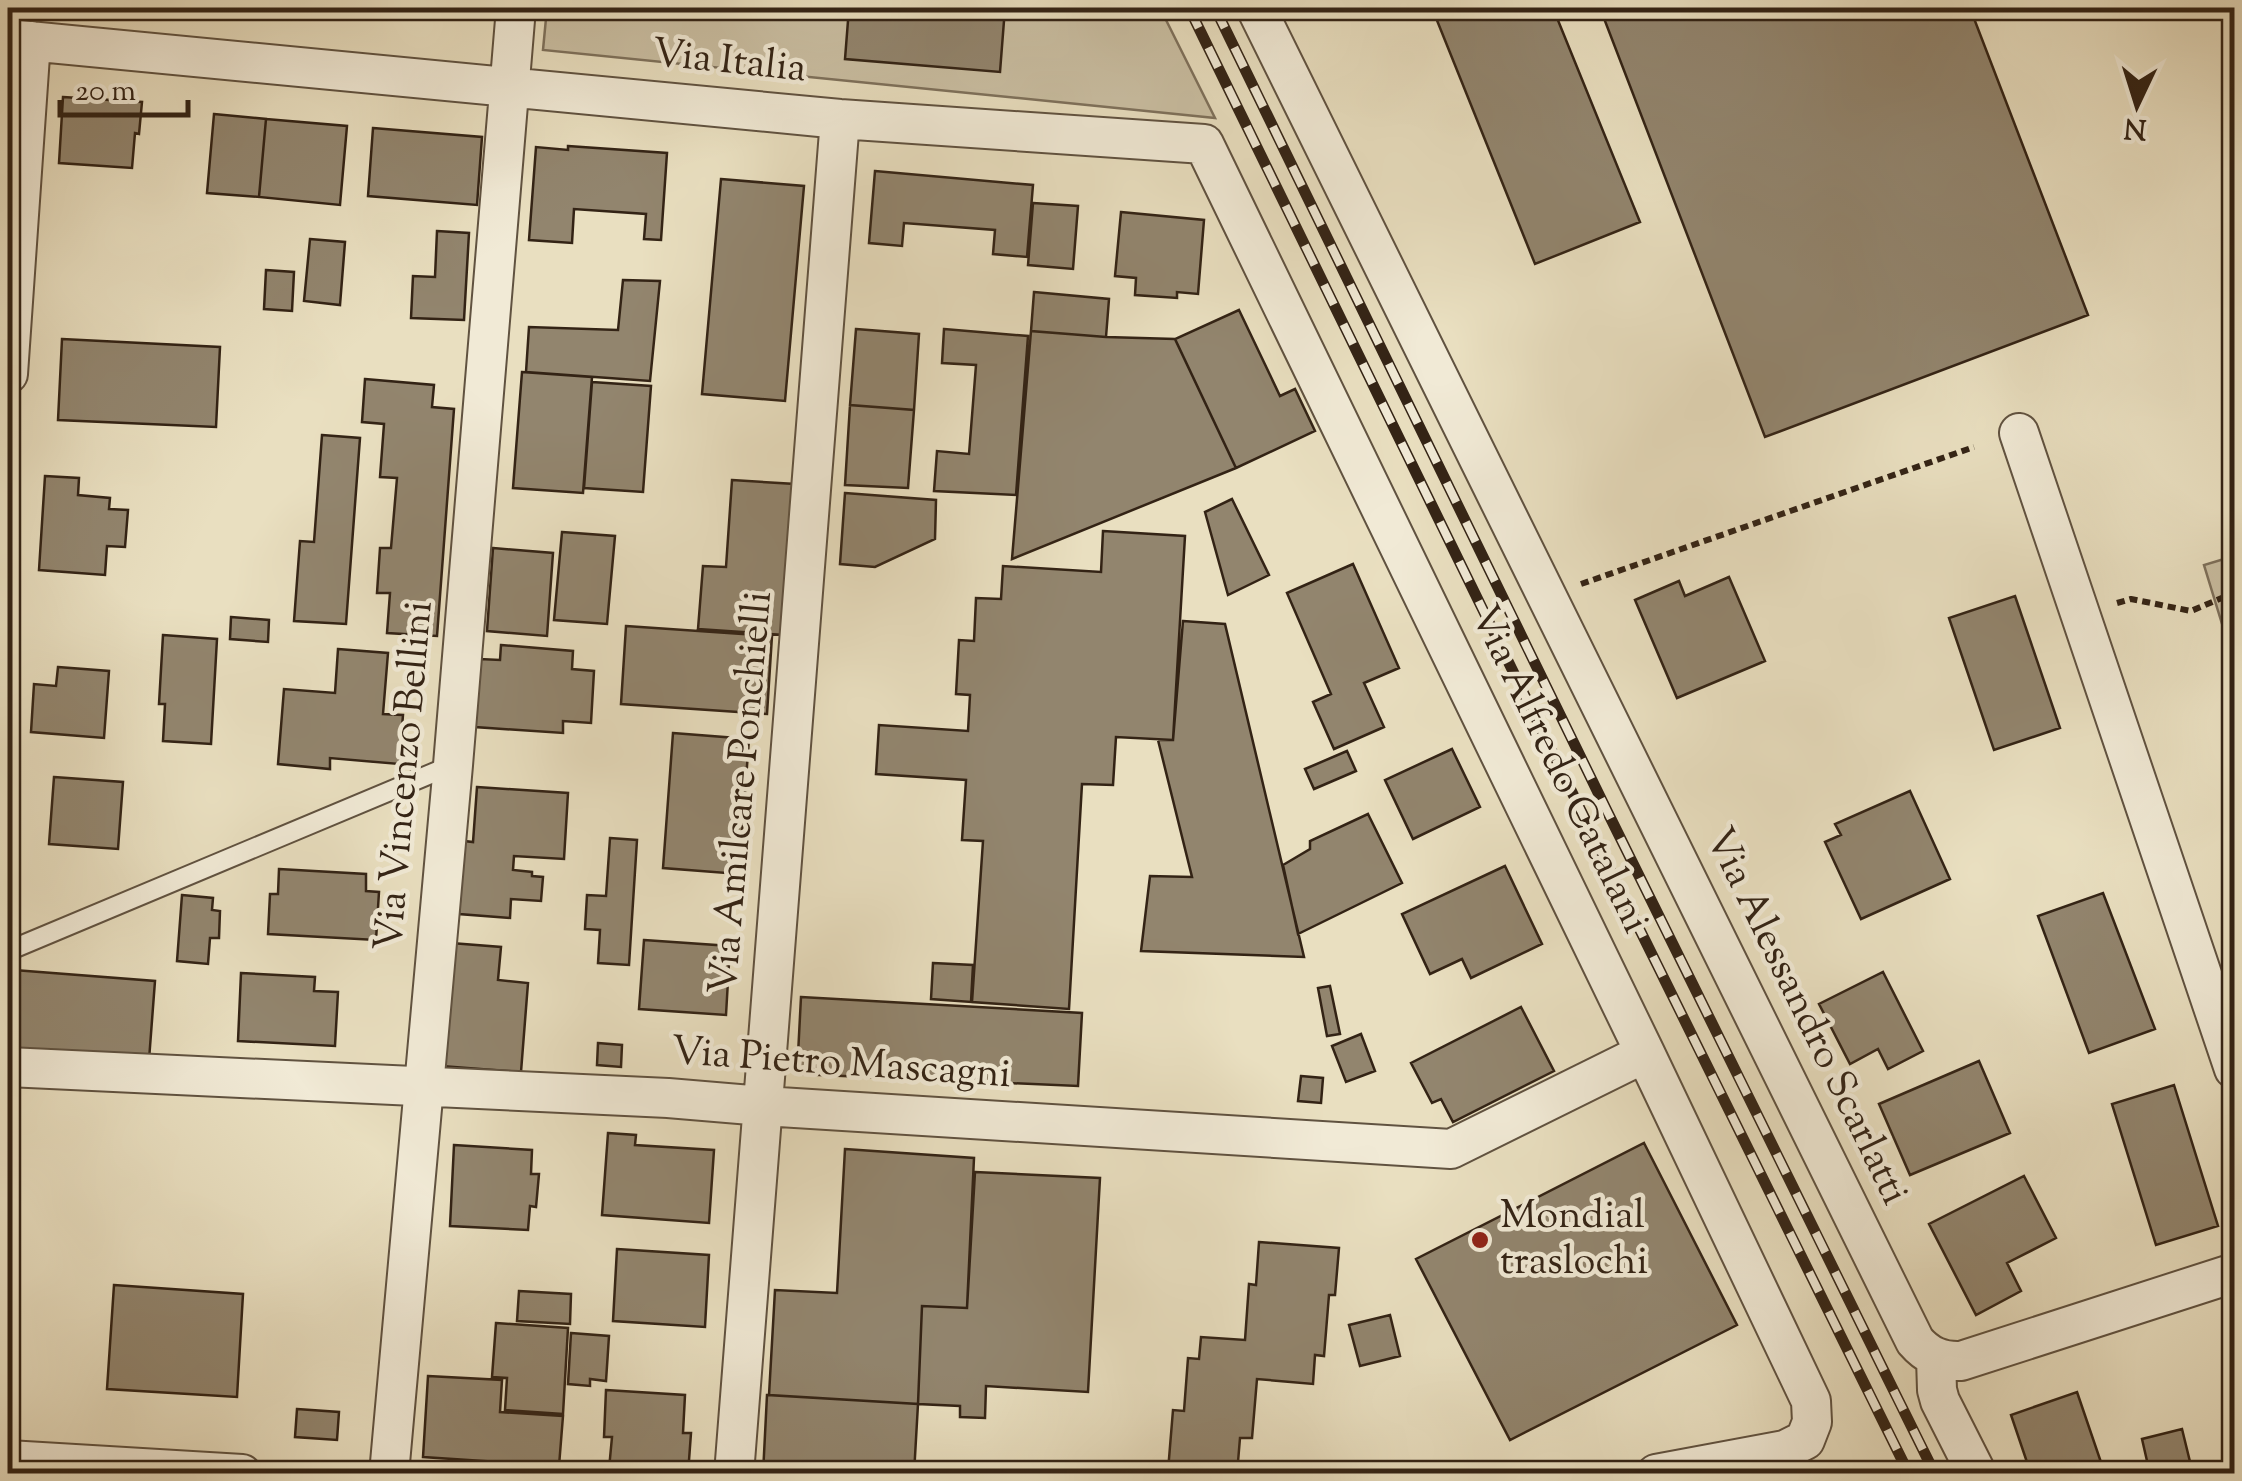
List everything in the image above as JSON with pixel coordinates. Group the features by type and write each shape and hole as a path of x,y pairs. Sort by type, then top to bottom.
{"street":[{"name":"Via Vincenzo Bellini","path":"388,1474 516,8"},
{"name":"Via Alessandro Scarlatti","path":"1256,8 1910,1333 1921,1348 1936,1358"},
{"name":"Via Italia","path":"19,40 840,119 1204,144"},
{"path":"8,374 19,40"},
{"name":"Via Amilcare Ponchielli","path":"734,1474 840,119"},
{"name":"Via Alfredo Catalani","path":"1204,144 1811,1401 1812,1422 1805,1440 1785,1450 1656,1474"},
{"path":"2018,432 2234,1068"},
{"name":"Via Pietro Mascagni","path":"8,1068 668,1098 1451,1149 1646,1053"},
{"path":"1977,1474 1940,1401 1936,1358 1960,1361 2234,1272"},
{"path":"8,1460 242,1474"}],"lane":[{"path":"8,951 453,764"}],"path":[{"path":"1546,596 1974,447"},
{"path":"2080,617 2131,599 2192,611 2224,597 2234,604"}],"shaded area":[{"path":"547,8 1160,8 1215,118 543,50"},
{"path":"2234,556 2234,663 2204,565"}],"building":[{"path":"849,8 1005,8 1000,72 845,59"},
{"path":"1432,8 1553,8 1640,222 1535,264"},
{"path":"1600,8 1970,8 2088,315 1765,437"},
{"path":"63,97 142,102 132,168 59,163"},
{"path":"214,114 266,119 259,197 207,193"},
{"path":"266,119 347,126 340,205 259,197"},
{"path":"373,128 482,137 477,205 368,196"},
{"path":"568,146 667,153 661,240 644,239 646,214 574,209 572,243 529,240 536,147 568,150"},
{"path":"875,171 1033,185 1027,257 993,254 995,230 904,223 902,246 869,243"},
{"path":"721,179 804,186 785,401 702,394"},
{"path":"1033,203 1078,206 1073,269 1028,265"},
{"path":"1121,212 1204,220 1198,294 1177,292 1177,298 1135,295 1136,278 1115,276"},
{"path":"437,231 469,233 464,320 411,318 413,276 435,277"},
{"path":"310,239 345,242 340,305 304,301"},
{"path":"266,270 294,272 292,311 264,309"},
{"path":"623,280 660,281 650,381 526,372 529,327 618,330"},
{"path":"1034,292 1109,299 1106,337 1031,331"},
{"path":"1239,310 1280,396 1295,389 1315,431 1236,468 1175,339"},
{"path":"856,329 919,334 914,410 850,405"},
{"path":"944,329 1028,336 1016,495 934,491 937,451 969,454 976,365 942,363"},
{"path":"1031,331 1175,339 1236,468 1012,559"},
{"path":"62,339 220,347 216,427 58,420"},
{"path":"522,372 592,377 583,493 513,488"},
{"path":"365,379 434,385 432,407 454,409 437,636 387,633 390,593 377,593 380,548 391,548 397,478 380,477 384,424 362,422"},
{"path":"592,382 651,386 643,492 584,488"},
{"path":"850,405 914,410 908,488 845,485"},
{"path":"322,435 360,438 346,624 294,621 300,541 314,542"},
{"path":"45,476 79,478 78,495 110,498 109,509 128,510 125,547 107,546 105,575 39,570"},
{"path":"732,480 795,484 785,635 698,629 703,566 726,567"},
{"path":"845,493 936,500 935,539 875,567 840,564"},
{"path":"1232,499 1269,575 1228,595 1205,512"},
{"path":"1103,531 1185,536 1173,740 1116,737 1113,785 1082,784 1069,1009 972,1002 983,841 962,840 966,780 876,774 879,725 968,731 970,695 956,694 959,640 974,641 976,598 1001,599 1003,566 1101,572"},
{"path":"562,532 615,536 607,624 554,620"},
{"path":"493,548 553,553 547,636 487,631"},
{"path":"1353,564 1399,668 1364,683 1384,727 1334,749 1313,702 1331,694 1287,593"},
{"path":"1729,577 1765,661 1677,698 1635,600 1679,581 1685,596"},
{"path":"2015,596 2060,728 1994,750 1949,618"},
{"path":"231,617 269,620 268,642 230,639"},
{"path":"1183,621 1225,624 1304,957 1141,951 1150,876 1192,877 1158,740 1173,740"},
{"path":"626,626 772,636 767,714 621,704"},
{"path":"163,635 217,639 211,744 163,741 165,704 159,704"},
{"path":"501,645 573,651 572,669 594,671 591,723 563,721 563,733 475,727 480,659 500,660"},
{"path":"338,649 388,653 383,714 403,715 399,764 330,758 330,769 278,764 284,689 335,693"},
{"path":"58,667 109,671 104,738 31,732 34,684 56,686"},
{"path":"673,733 749,739 739,874 663,868"},
{"path":"1452,749 1480,807 1413,839 1385,780"},
{"path":"1347,751 1356,771 1314,789 1305,769"},
{"path":"54,777 123,782 118,849 49,844"},
{"path":"477,787 568,793 564,859 514,856 513,870 543,877 541,901 511,899 510,918 459,914 464,841 473,842"},
{"path":"1910,791 1950,879 1861,919 1825,842 1841,835 1835,824"},
{"path":"1368,814 1402,883 1298,934 1283,865 1310,849 1310,841"},
{"path":"610,838 637,840 629,965 598,963 600,930 585,929 587,895 606,896"},
{"path":"1505,866 1542,944 1471,978 1462,959 1430,974 1402,914"},
{"path":"279,869 366,874 366,891 379,892 376,940 268,934 270,894 278,894"},
{"path":"2103,893 2155,1029 2089,1053 2038,916"},
{"path":"182,895 213,898 212,910 220,911 219,938 210,938 208,964 177,961"},
{"path":"644,940 730,946 726,1015 639,1009"},
{"path":"451,943 501,947 498,980 528,983 521,1072 441,1066"},
{"path":"933,963 973,965 971,1002 931,999"},
{"path":"14,970 155,981 149,1060 8,1050"},
{"path":"1883,972 1923,1051 1888,1069 1878,1049 1850,1064 1819,1004"},
{"path":"241,973 315,977 314,991 338,992 335,1046 238,1041"},
{"path":"1330,986 1340,1034 1327,1036 1318,988"},
{"path":"801,997 1082,1013 1078,1086 797,1074"},
{"path":"1521,1007 1554,1071 1453,1122 1441,1099 1432,1103 1411,1063"},
{"path":"1361,1034 1375,1071 1346,1082 1332,1046"},
{"path":"598,1043 622,1045 621,1067 597,1065"},
{"path":"1979,1061 2010,1133 1910,1175 1879,1104"},
{"path":"1301,1076 1323,1078 1321,1103 1298,1101"},
{"path":"2174,1085 2218,1226 2156,1245 2112,1104"},
{"path":"608,1133 636,1135 635,1145 714,1150 709,1223 602,1215"},
{"path":"1644,1143 1737,1325 1510,1440 1416,1259"},
{"path":"454,1145 532,1150 531,1174 539,1174 536,1207 530,1206 528,1230 450,1226"},
{"path":"845,1149 974,1158 967,1308 922,1306 918,1404 769,1395 775,1290 837,1293"},
{"path":"975,1172 1100,1178 1088,1392 986,1386 985,1418 960,1417 960,1406 918,1404 922,1306 967,1308"},
{"path":"2024,1176 2056,1238 2007,1263 2021,1291 1976,1315 1929,1224"},
{"path":"1259,1242 1339,1248 1335,1295 1329,1295 1324,1356 1315,1355 1313,1384 1257,1379 1252,1438 1240,1438 1237,1474 1168,1471 1173,1410 1184,1411 1188,1358 1199,1359 1201,1337 1245,1340 1249,1284 1256,1285"},
{"path":"617,1249 709,1255 705,1327 613,1321"},
{"path":"114,1285 243,1294 237,1397 107,1389"},
{"path":"519,1291 571,1294 570,1324 517,1321"},
{"path":"1390,1315 1400,1356 1360,1366 1349,1325"},
{"path":"496,1323 568,1328 563,1414 505,1410 507,1378 492,1377"},
{"path":"571,1333 609,1336 606,1381 590,1379 590,1386 568,1384"},
{"path":"428,1376 502,1380 500,1412 563,1416 559,1466 423,1457"},
{"path":"606,1390 685,1395 683,1433 691,1433 688,1474 609,1469 612,1437 604,1437"},
{"path":"2077,1392 2105,1474 2031,1474 2011,1415"},
{"path":"767,1395 918,1404 914,1474 763,1474"},
{"path":"297,1409 339,1412 337,1440 295,1437"},
{"path":"2182,1429 2193,1474 2150,1474 2142,1439"}],"railway":[{"path":"1189,8 1909,1474"},
{"path":"1215,8 1935,1474"}],"place":[{"name":"Mondial traslochi","path":"1480,1240"}]}
